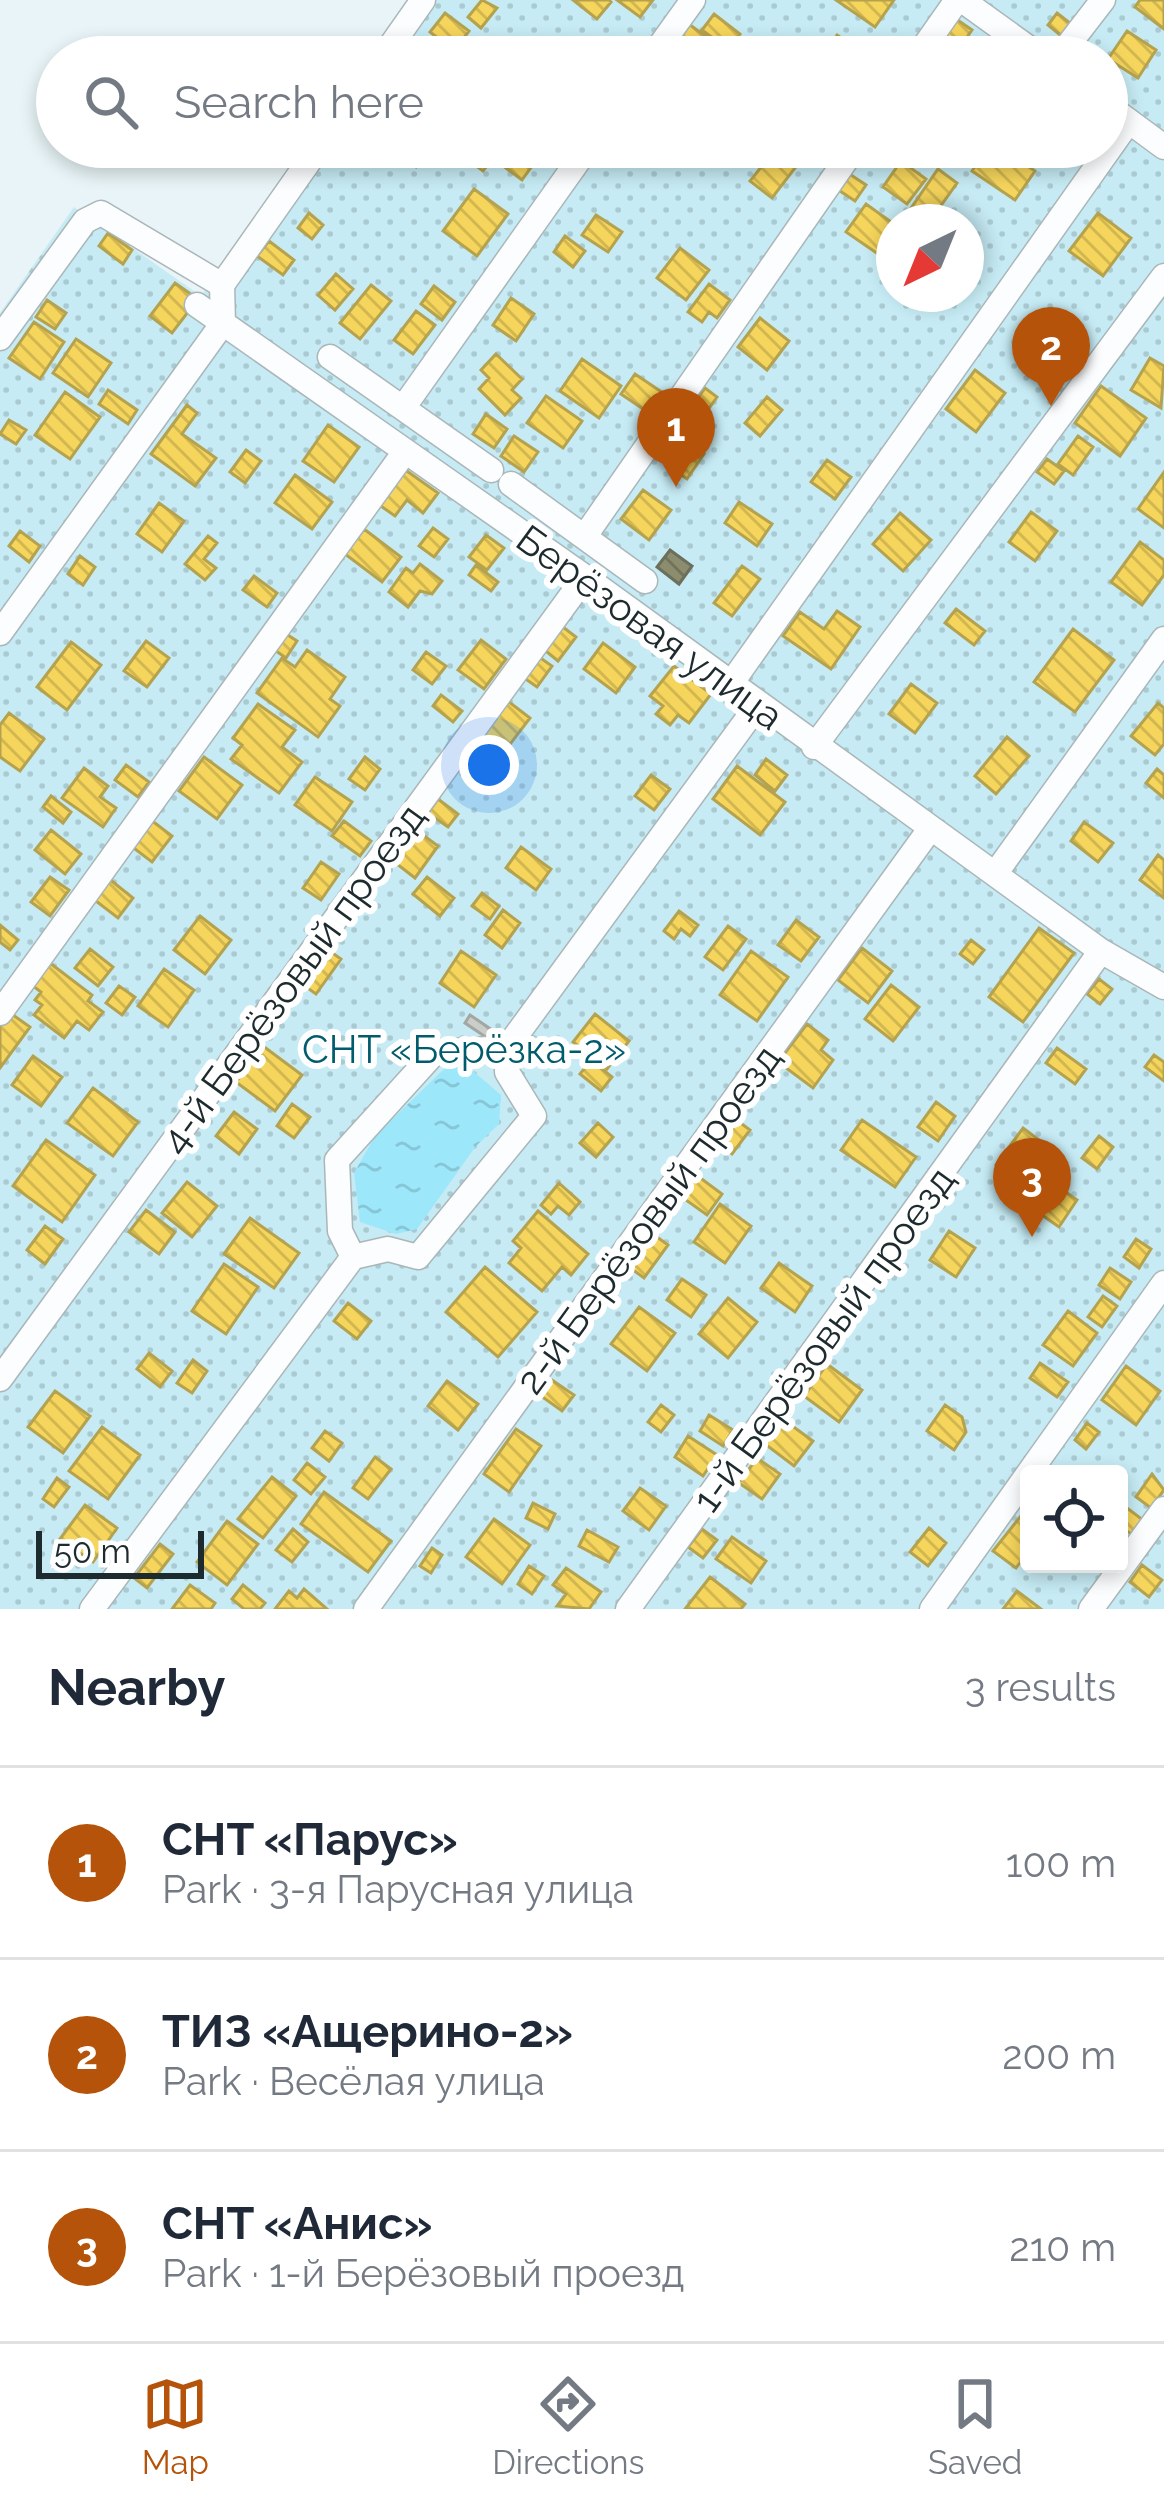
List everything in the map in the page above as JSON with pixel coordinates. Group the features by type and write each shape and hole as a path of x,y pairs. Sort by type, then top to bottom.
{"street":[{"path":"398,36 423,0"},
{"path":"667,36 693,0"},
{"path":"932,36 959,0 1010,36"},
{"path":"1075,36 1103,0"},
{"path":"1129,121 1164,146"},
{"path":"0,633 224,323 222,285 304,168"},
{"path":"403,408 573,168"},
{"path":"585,536 840,168"},
{"path":"730,685 1096,168"},
{"path":"0,338 85,221 101,213 222,285"},
{"path":"814,747 1164,276"},
{"name":"Берёзовая улица","path":"197,305 585,577 1101,951 1164,987"},
{"path":"330,357 646,581"},
{"path":"0,1013 404,453"},
{"name":"4-й Берёзовый проезд","path":"0,1379 585,577"},
{"path":"995,874 1164,639"},
{"path":"92,1609 353,1256 388,1250 418,1257 534,1116 507,1072 507,1048 757,706"},
{"name":"2-й Берёзовый проезд","path":"366,1609 930,829"},
{"name":"1-й Берёзовый проезд","path":"628,1609 1101,951"},
{"path":"353,1256 340,1231 337,1160 435,1052 507,1048"},
{"path":"932,1609 1164,1283"},
{"path":"1091,1609 1164,1509"}],"green space":[{"name":"СНТ «Берёзка-2»","path":"408,0 1164,0 1164,1609 0,1609 0,313 74,207 201,296 290,168 1128,168 1128,36 383,36"}],"water":[{"path":"466,1065 501,1095 499,1124 476,1146 417,1229 396,1234 360,1222 354,1173 375,1136 445,1068"}],"building: Homes":[{"path":"482,0 497,8 481,28 468,17"},
{"path":"573,0 609,0 611,2 597,19"},
{"path":"617,0 653,0 640,17"},
{"path":"836,0 894,0 875,27"},
{"path":"1140,0 1164,0 1164,29 1135,7"},
{"path":"445,13 469,31 465,36 430,32"},
{"path":"1057,13 1075,27 1061,36 1048,25"},
{"path":"714,14 740,34 710,36 702,30"},
{"path":"956,19 972,30 968,36 943,36"},
{"path":"686,22 705,36 676,36"},
{"path":"1127,31 1156,50 1138,78 1128,72 1128,36 1124,36"},
{"path":"506,168 531,168 522,180"},
{"path":"760,168 795,168 772,198 750,181"},
{"path":"896,168 911,168 926,179 907,204 883,187"},
{"path":"1030,168 1035,171 1015,200 972,171"},
{"path":"938,169 957,183 942,204 914,204"},
{"path":"848,173 866,185 855,201 837,189"},
{"path":"474,189 508,214 477,256 443,231"},
{"path":"866,204 876,211 876,253 846,232"},
{"path":"309,213 323,225 312,239 298,228"},
{"path":"1098,213 1131,238 1103,276 1069,251"},
{"path":"596,215 622,232 608,252 582,235"},
{"path":"108,233 132,250 123,264 99,246"},
{"path":"565,236 585,251 573,267 554,252"},
{"path":"269,241 294,260 283,275 257,256"},
{"path":"680,248 709,270 686,300 657,278"},
{"path":"336,274 353,289 335,310 318,295"},
{"path":"175,283 198,299 172,333 150,316"},
{"path":"709,284 730,300 717,318 709,312 702,322 688,312"},
{"path":"371,285 391,301 360,339 340,323"},
{"path":"434,286 455,302 442,320 421,304"},
{"path":"511,298 534,314 516,341 493,325"},
{"path":"47,300 66,313 55,329 36,317"},
{"path":"416,311 435,325 413,354 394,340"},
{"path":"760,318 789,341 767,370 738,347"},
{"path":"34,322 64,342 40,379 9,358"},
{"path":"76,339 111,363 88,397 53,373"},
{"path":"496,354 522,379 512,390 521,398 505,415 479,389 489,378 481,370"},
{"path":"1150,358 1164,366 1161,408 1131,390"},
{"path":"582,359 621,386 599,418 560,391"},
{"path":"975,370 1005,393 976,432 946,409"},
{"path":"635,374 663,393 649,413 621,394"},
{"path":"1101,386 1146,418 1120,456 1075,423"},
{"path":"705,388 717,397 697,425 684,416"},
{"path":"108,390 137,410 128,424 99,404"},
{"path":"65,392 100,417 70,459 35,435"},
{"path":"546,396 582,421 563,448 527,423"},
{"path":"767,397 782,410 760,436 745,423"},
{"path":"187,405 197,413 182,434 216,458 195,486 151,454"},
{"path":"486,414 507,429 494,448 473,434"},
{"path":"9,420 26,430 16,444 0,434"},
{"path":"328,425 359,447 334,482 303,461"},
{"path":"674,433 704,454 687,479 656,457"},
{"path":"514,436 538,452 524,472 501,456"},
{"path":"1078,436 1093,447 1073,475 1058,464"},
{"path":"246,450 261,461 245,483 230,472"},
{"path":"1047,459 1064,471 1054,484 1037,472"},
{"path":"827,460 851,477 835,499 811,482"},
{"path":"404,469 438,493 423,513 407,500 395,516 378,504"},
{"path":"1164,472 1164,528 1138,509"},
{"path":"295,475 332,502 312,529 275,503"},
{"path":"643,490 671,510 649,540 621,519"},
{"path":"739,502 772,524 757,546 725,523"},
{"path":"159,503 184,521 162,552 137,534"},
{"path":"1031,512 1057,531 1035,561 1009,542"},
{"path":"900,513 931,540 903,571 873,544"},
{"path":"433,528 448,539 434,557 419,546"},
{"path":"364,529 401,557 382,582 345,554"},
{"path":"20,531 40,546 29,562 9,546"},
{"path":"486,535 504,548 487,570 469,557"},
{"path":"208,536 217,543 204,559 216,568 205,580 185,564"},
{"path":"1140,542 1164,560 1164,575 1142,605 1111,582"},
{"path":"80,556 95,567 83,585 68,574"},
{"path":"420,564 442,581 432,594 420,591 408,607 389,592 406,568 413,573"},
{"path":"476,565 498,582 491,591 469,575"},
{"path":"742,566 760,579 732,616 714,603"},
{"path":"254,576 277,593 267,607 243,590"},
{"path":"956,609 985,631 974,645 945,623"},
{"path":"837,611 860,627 831,669 783,636 800,612 824,629"},
{"path":"559,624 576,637 558,661 541,647"},
{"path":"1073,629 1114,660 1075,712 1034,682"},
{"path":"280,630 297,641 286,658 269,646"},
{"path":"481,640 506,659 484,689 458,670"},
{"path":"146,641 169,658 147,687 124,671"},
{"path":"71,642 101,665 67,710 37,687"},
{"path":"603,643 635,667 616,693 584,669"},
{"path":"307,650 345,677 330,699 340,706 318,737 257,693 282,658 295,667"},
{"path":"426,652 446,666 432,684 413,670"},
{"path":"539,657 552,666 537,687 524,678"},
{"path":"674,666 711,694 689,723 678,715 670,725 656,714 663,706 650,696"},
{"path":"911,684 937,703 915,733 889,714"},
{"path":"441,695 462,711 453,722 433,706"},
{"path":"504,698 530,718 498,760 472,740"},
{"path":"1158,703 1164,708 1164,744 1155,755 1131,736"},
{"path":"258,704 295,730 282,747 302,762 279,793 231,759 242,745 233,738"},
{"path":"9,713 44,739 20,771 0,757 0,725"},
{"path":"1007,737 1029,756 996,794 975,776"},
{"path":"204,757 242,785 217,819 179,791"},
{"path":"365,757 380,769 365,790 349,779"},
{"path":"766,759 787,775 775,791 755,775"},
{"path":"126,765 149,782 138,797 115,780"},
{"path":"737,766 785,802 760,835 713,799"},
{"path":"84,768 108,786 100,797 116,808 103,827 62,798"},
{"path":"1157,769 1164,775 1164,798 1146,783"},
{"path":"651,775 670,789 654,810 635,796"},
{"path":"315,777 352,802 332,831 295,805"},
{"path":"51,796 71,812 63,823 43,807"},
{"path":"438,799 458,814 448,827 428,813"},
{"path":"151,820 172,836 152,862 131,846"},
{"path":"344,821 371,841 360,856 332,836"},
{"path":"1084,822 1113,843 1098,862 1071,841"},
{"path":"411,826 438,846 415,878 388,857"},
{"path":"51,830 81,854 65,874 35,850"},
{"path":"521,847 551,869 536,890 506,868"},
{"path":"1158,855 1164,860 1164,898 1140,880"},
{"path":"321,862 339,874 321,900 303,888"},
{"path":"50,877 69,890 50,916 31,902"},
{"path":"427,877 454,898 440,916 413,894"},
{"path":"108,878 133,898 118,918 92,898"},
{"path":"482,893 499,906 490,919 472,906"},
{"path":"503,910 520,923 502,948 485,935"},
{"path":"679,911 698,925 690,936 681,929 674,939 664,931"},
{"path":"200,916 231,940 205,974 174,950"},
{"path":"796,920 819,937 801,961 778,945"},
{"path":"0,925 18,940 10,950 0,942"},
{"path":"728,926 746,939 723,970 705,957"},
{"path":"1039,928 1074,953 1023,1022 989,997"},
{"path":"971,940 984,950 973,964 960,954"},
{"path":"324,947 341,959 316,994 299,982"},
{"path":"862,948 892,971 868,1003 838,980"},
{"path":"90,949 113,967 98,986 75,968"},
{"path":"461,951 496,975 474,1007 440,983"},
{"path":"751,951 788,977 757,1021 720,995"},
{"path":"46,960 92,995 88,1001 103,1012 89,1030 77,1021 64,1038 34,1015 42,1005 35,1000 41,992 29,983"},
{"path":"164,969 194,990 168,1027 138,1006"},
{"path":"1099,979 1112,989 1100,1004 1087,994"},
{"path":"891,985 919,1007 893,1041 865,1019"},
{"path":"119,986 135,997 122,1015 106,1003"},
{"path":"6,1010 30,1027 0,1068 0,1019"},
{"path":"595,1014 629,1041 607,1069 573,1042"},
{"path":"807,1024 828,1040 821,1050 833,1060 813,1088 778,1062"},
{"path":"263,1046 302,1075 275,1111 236,1082"},
{"path":"1057,1048 1086,1069 1075,1084 1046,1063"},
{"path":"1154,1055 1164,1062 1164,1081 1145,1067"},
{"path":"33,1056 62,1077 41,1106 12,1085"},
{"path":"591,1060 612,1077 601,1091 580,1074"},
{"path":"93,1088 138,1122 113,1156 67,1123"},
{"path":"936,1102 955,1116 938,1141 918,1127"},
{"path":"292,1104 310,1117 294,1138 277,1126"},
{"path":"234,1112 257,1129 239,1154 216,1136"},
{"path":"730,1115 750,1130 732,1154 712,1139"},
{"path":"862,1120 916,1157 895,1187 841,1150"},
{"path":"598,1123 613,1137 596,1157 580,1143"},
{"path":"1023,1128 1047,1146 1020,1183 996,1165"},
{"path":"1099,1136 1113,1147 1097,1169 1082,1158"},
{"path":"46,1140 95,1175 62,1222 13,1186"},
{"path":"691,1171 722,1194 707,1215 676,1193"},
{"path":"187,1182 217,1206 192,1237 162,1213"},
{"path":"559,1183 580,1202 569,1215 558,1206 551,1214 541,1205"},
{"path":"1060,1188 1077,1200 1059,1227 1042,1215"},
{"path":"720,1204 751,1226 725,1263 694,1242"},
{"path":"146,1210 175,1232 159,1254 129,1232"},
{"path":"538,1211 588,1254 571,1275 562,1267 542,1291 509,1263 521,1248 513,1241"},
{"path":"250,1218 299,1253 274,1288 224,1254"},
{"path":"45,1226 63,1239 45,1264 27,1250"},
{"path":"649,1231 668,1245 644,1278 625,1264"},
{"path":"949,1231 975,1248 956,1277 930,1260"},
{"path":"1136,1239 1151,1249 1139,1268 1124,1257"},
{"path":"779,1263 812,1286 795,1312 761,1288"},
{"path":"224,1264 258,1287 226,1334 192,1311"},
{"path":"485,1267 537,1312 498,1357 446,1312"},
{"path":"1110,1268 1131,1282 1120,1299 1099,1285"},
{"path":"682,1279 706,1295 691,1317 667,1300"},
{"path":"1103,1296 1117,1306 1102,1327 1088,1317"},
{"path":"728,1298 757,1322 728,1358 699,1334"},
{"path":"348,1303 371,1321 357,1339 334,1321"},
{"path":"639,1307 675,1333 647,1371 611,1344"},
{"path":"1068,1311 1097,1333 1073,1366 1043,1345"},
{"path":"149,1353 172,1371 160,1387 137,1369"},
{"path":"193,1360 207,1371 192,1393 177,1383"},
{"path":"1040,1363 1068,1382 1057,1397 1030,1378"},
{"path":"827,1364 862,1390 839,1422 804,1396"},
{"path":"1126,1366 1160,1391 1136,1425 1102,1400"},
{"path":"552,1380 574,1395 562,1411 541,1396"},
{"path":"447,1381 478,1404 458,1430 428,1406"},
{"path":"55,1391 90,1416 63,1453 28,1427"},
{"path":"661,1405 674,1415 661,1432 648,1422"},
{"path":"945,1405 962,1417 966,1432 954,1450 927,1431"},
{"path":"709,1415 733,1430 723,1446 700,1431"},
{"path":"784,1420 813,1441 794,1466 765,1444"},
{"path":"1087,1423 1099,1432 1086,1449 1075,1440"},
{"path":"102,1427 140,1455 108,1499 69,1471"},
{"path":"516,1429 541,1446 509,1492 484,1474"},
{"path":"325,1431 342,1443 329,1461 312,1448"},
{"path":"688,1436 717,1455 703,1476 675,1457"},
{"path":"375,1457 391,1469 368,1499 353,1488"},
{"path":"757,1458 780,1474 762,1499 739,1483"},
{"path":"307,1463 325,1477 311,1494 294,1480"},
{"path":"1152,1474 1164,1490 1151,1508 1136,1497"},
{"path":"272,1477 296,1496 263,1538 238,1519"},
{"path":"57,1478 69,1487 54,1507 43,1499"},
{"path":"640,1488 666,1506 649,1530 623,1511"},
{"path":"324,1492 391,1541 368,1572 301,1524"},
{"path":"533,1503 555,1514 548,1529 526,1518"},
{"path":"85,1505 117,1528 93,1562 60,1539"},
{"path":"1128,1509 1143,1520 1133,1535 1128,1532"},
{"path":"1020,1517 1016,1568 993,1551"},
{"path":"494,1519 530,1545 502,1584 466,1557"},
{"path":"227,1521 258,1544 227,1585 197,1562"},
{"path":"929,1528 946,1543 928,1566 910,1552"},
{"path":"293,1529 308,1542 292,1562 276,1550"},
{"path":"702,1529 717,1540 703,1558 688,1547"},
{"path":"587,1530 618,1547 609,1562 579,1546"},
{"path":"732,1537 766,1561 751,1583 716,1559"},
{"path":"160,1544 173,1554 147,1588 134,1578"},
{"path":"432,1548 442,1555 431,1573 420,1566"},
{"path":"1142,1565 1162,1580 1149,1597 1130,1582"},
{"path":"529,1566 544,1576 532,1594 518,1584"},
{"path":"566,1568 601,1592 589,1609 557,1606 566,1594 553,1585"},
{"path":"710,1577 745,1604 741,1609 685,1609"},
{"path":"190,1585 215,1603 211,1609 172,1609"},
{"path":"243,1585 265,1603 260,1609 244,1609 232,1599"},
{"path":"304,1589 327,1609 275,1609 289,1591 297,1598"},
{"path":"1017,1591 1041,1609 1003,1609"}],"building: Industry":[{"path":"670,550 692,566 679,584 657,567"}],"building: Other":[{"path":"470,1015 498,1034 493,1042 465,1023"}],"place":[{"name":"ТИЗ «Ащерино-2»","path":"1051,406"},
{"name":"СНТ «Парус»","path":"676,487"},
{"name":"СНТ «Анис»","path":"1032,1237"}]}
